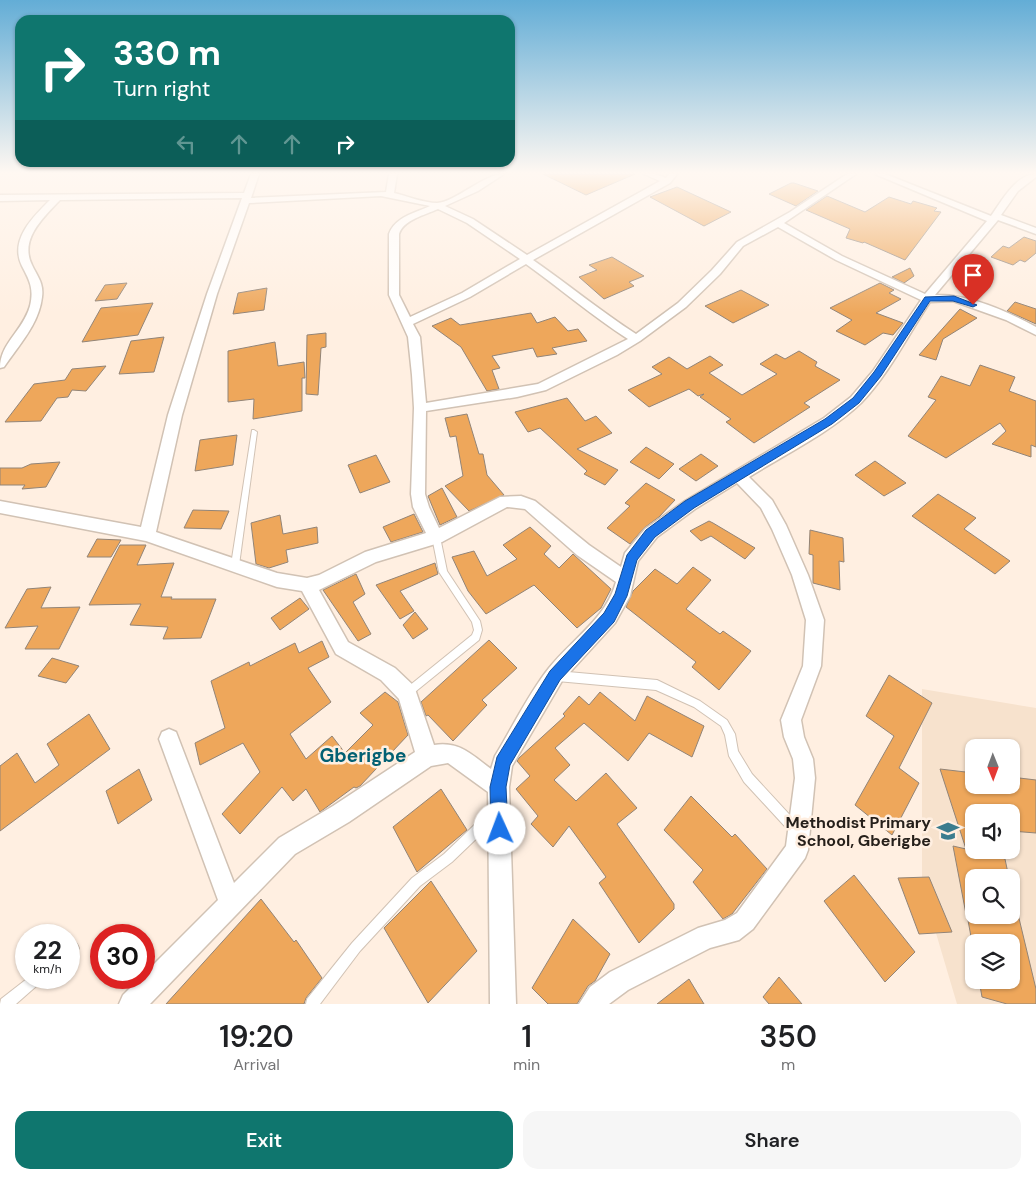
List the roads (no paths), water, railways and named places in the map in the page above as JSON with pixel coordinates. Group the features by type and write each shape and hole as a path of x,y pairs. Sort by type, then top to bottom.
{"street":[{"path":"0,364 30,320 36,298 36,279 24,259 28,234 39,221"},
{"path":"147,535 178,407 212,294 239,221"},
{"path":"404,221 396,228 394,234 394,295 399,310 408,322 414,337 420,408 418,494 421,507 436,537"},
{"path":"470,221 528,259 598,315 636,340"},
{"path":"408,322 442,310 485,287 528,259 594,221"},
{"path":"420,408 517,393 542,387 636,340 682,305 716,272 740,244 781,221"},
{"path":"503,1004 498,787 502,763 555,675 609,617 621,596 624,578 631,558 651,534 690,505 829,421 856,400 878,374 927,299 993,221"},
{"path":"1004,221 1036,231"},
{"path":"778,223 839,258 927,299 954,298 1010,318 1036,332"},
{"path":"592,1004 598,996 618,981 707,937 730,931 745,921 797,850 805,778 803,760 794,737 791,720 812,666 815,620 800,575 780,528 767,504 739,476"},
{"path":"0,506 147,535 277,580 307,585 322,582 370,557 436,537 505,501 521,502 530,505 583,550 624,578"},
{"path":"307,585 342,648 388,674 407,693 428,756"},
{"path":"168,739 230,902"},
{"path":"132,1004 287,846 341,814 428,756 448,753 458,756 498,787"}],"lane":[{"path":"235,565 254,432"},
{"path":"407,693 476,637 478,630 476,621 443,572 436,537"},
{"path":"555,675 657,685 697,704 724,724 730,734 732,752 748,778 800,834"},
{"path":"312,1004 356,947 416,882 448,858 499,809"},
{"path":"6,1004 24,989"}],"place":[{"name":"Methodist Primary School, Gberigbe","path":"948,831"}],"district":[{"name":"Gberigbe","path":"363,755"}]}
